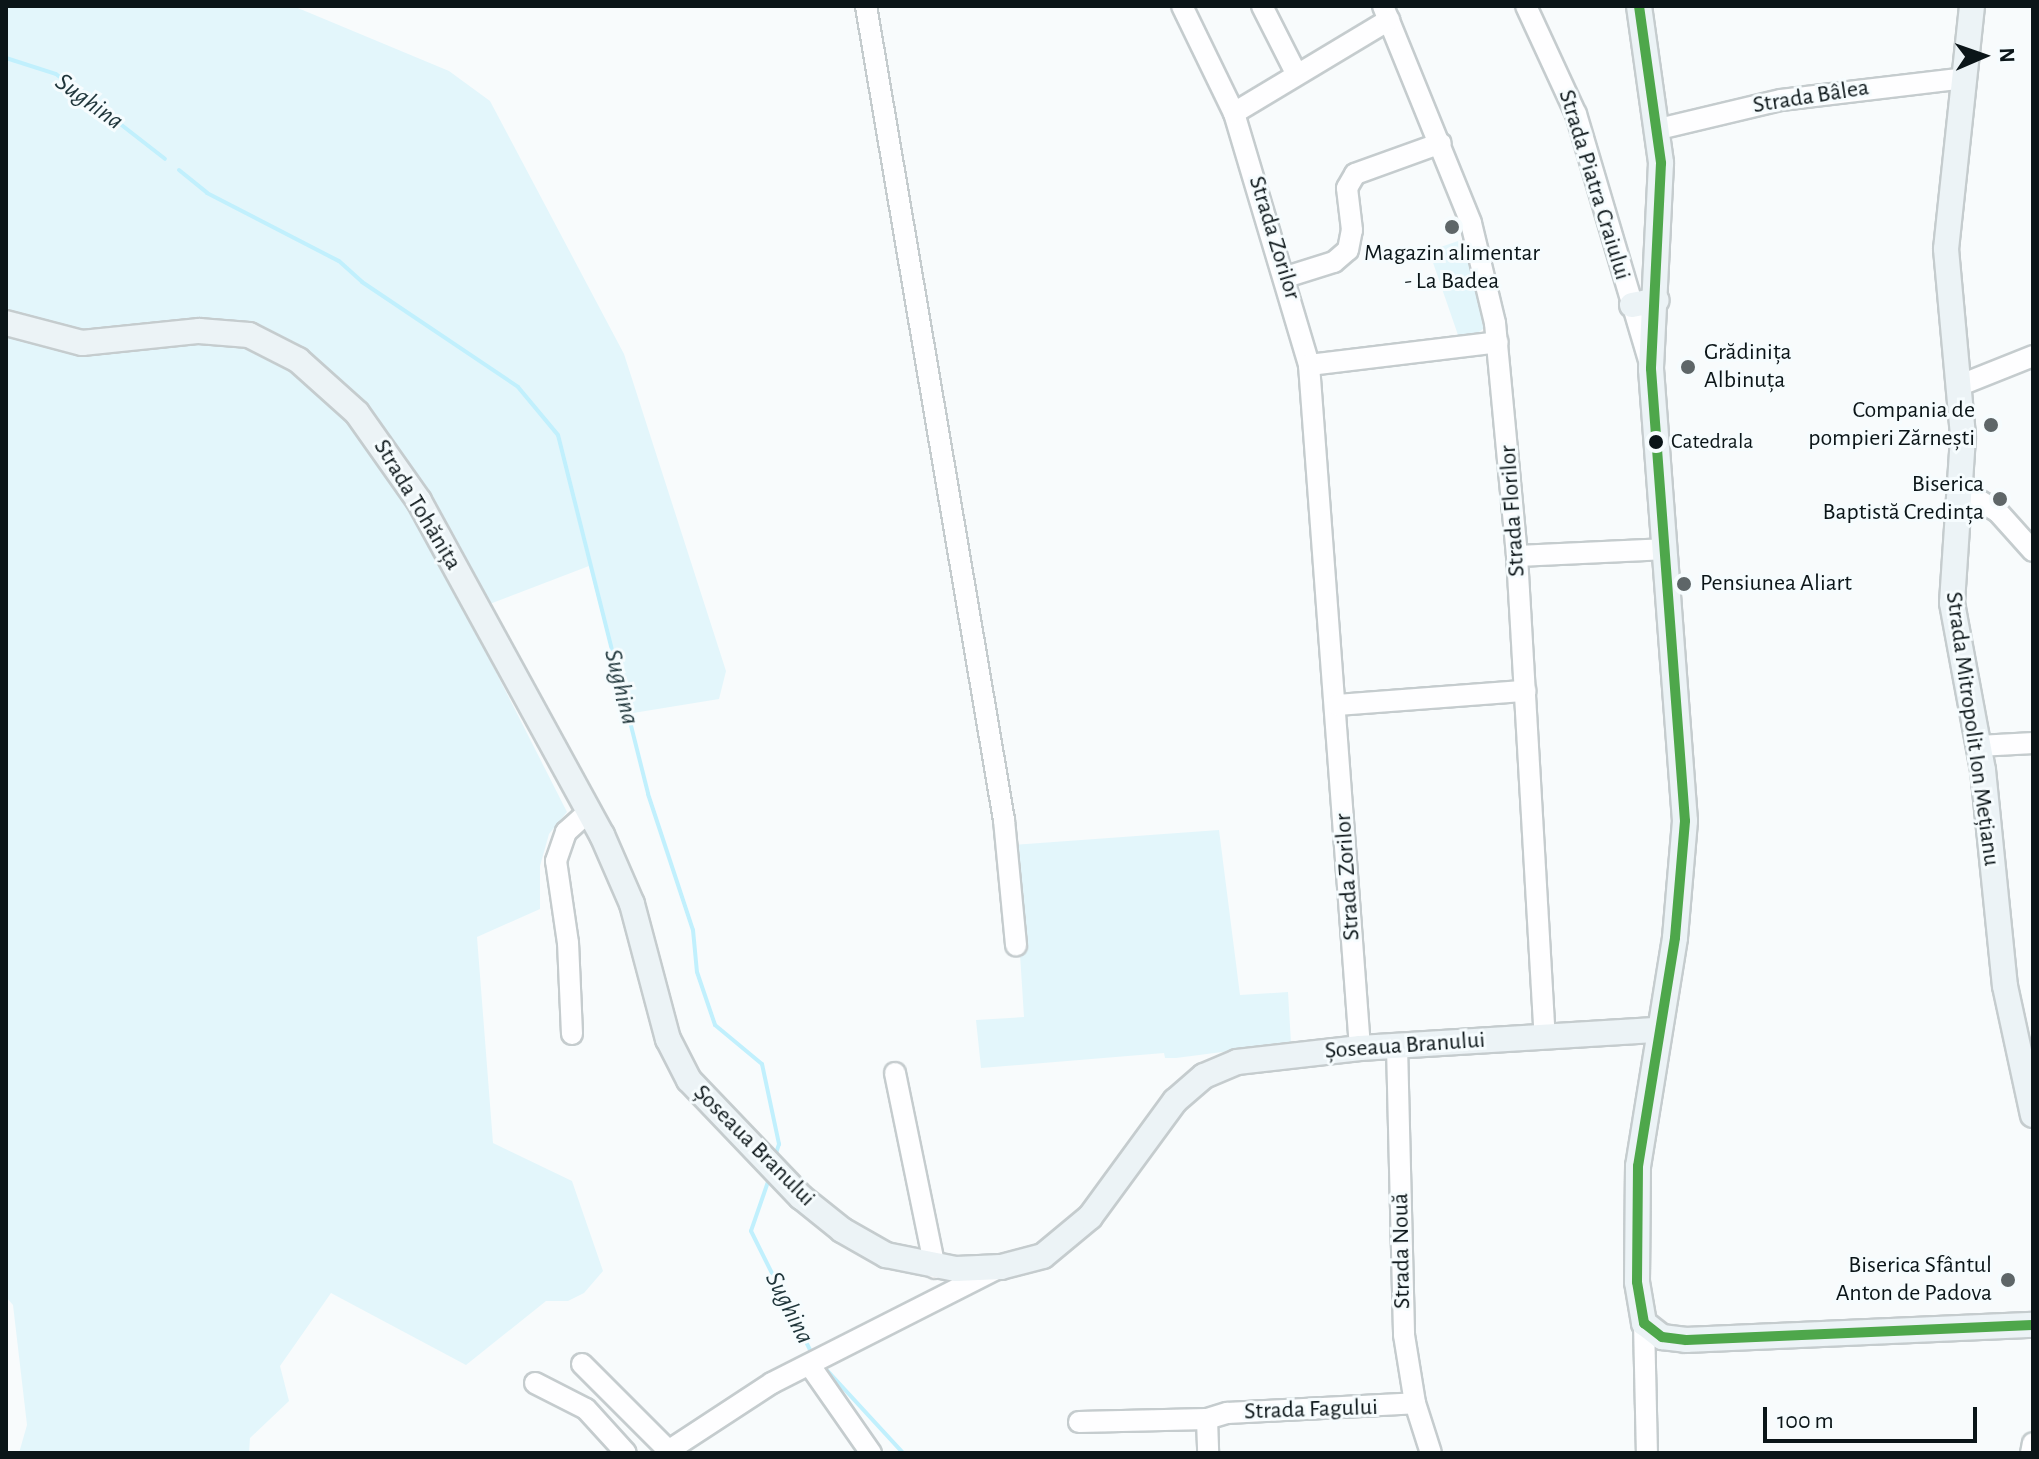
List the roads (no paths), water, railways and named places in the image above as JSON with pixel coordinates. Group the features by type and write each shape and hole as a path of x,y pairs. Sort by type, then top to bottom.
{"main road":[{"path":"1639,6 1659,129 1657,300 1651,369 1685,821 1680,897 1638,1166 1637,1282 1644,1323 1662,1337 1686,1340 2033,1325"},
{"name":"Strada Mitropolit Ion Mețianu","path":"1972,6 1946,249 1958,386 1961,489 1952,603 1979,746 2005,986 2033,1115"},
{"path":"1632,305 1657,300"},
{"name":"Strada Tohănița","path":"6,323 82,343 233,332 264,340 314,372 357,413 397,464 539,725"},
{"name":"Șoseaua Branului","path":"539,725 588,812 632,904 677,1060 706,1102 822,1215 871,1248 935,1268 1001,1267 1043,1256 1076,1234 1175,1101 1204,1076 1255,1058 1360,1048 1658,1030"}],"street":[{"path":"866,6 1004,820 1016,945"},
{"name":"Strada Zorilor","path":"1182,6 1234,113 1286,277 1309,365 1337,705 1360,1048"},
{"path":"1262,6 1297,75"},
{"name":"Strada Piatra Craiului","path":"1526,6 1576,114 1651,369"},
{"path":"1966,74 1974,70 1981,6"},
{"path":"1234,113 1297,75 1386,13"},
{"name":"Strada Florilor","path":"1386,13 1471,223 1498,342 1517,556 1545,1036"},
{"name":"Strada Bâlea","path":"1659,129 1795,97 1966,74"},
{"path":"1286,277 1334,262 1348,250 1352,230 1347,188 1355,174 1441,143"},
{"path":"1309,365 1498,342"},
{"path":"1958,386 2033,356"},
{"path":"1961,489 1998,512 2033,551"},
{"path":"1517,556 1663,549"},
{"path":"1337,705 1525,691"},
{"path":"1979,746 2033,743"},
{"path":"572,1034 568,943 556,861 566,832 588,812"},
{"name":"Strada Nouă","path":"1397,1046 1403,1321 1415,1403 1431,1453"},
{"path":"895,1073 935,1268"},
{"name":"Șoseaua Branului","path":"667,1452 749,1397 1001,1267"},
{"path":"1644,1323 1647,1453"},
{"path":"582,1364 667,1452"},
{"path":"811,1367 871,1453"},
{"path":"535,1383 586,1409 626,1453"},
{"name":"Strada Fagului","path":"1079,1422 1207,1419 1227,1413 1415,1403"},
{"path":"1207,1419 1208,1453"},
{"path":"2031,1453 2033,1443"}],"waterway":[{"name":"Sughina","path":"6,58 56,74 165,159"},
{"name":"Sughina","path":"179,170 207,193 339,261 362,282 518,387 558,435 648,794 693,930 697,972 715,1025 762,1064 779,1144 775,1156"},
{"name":"Sughina","path":"770,1176 751,1231 812,1354"},
{"name":"Sughina","path":"824,1367 903,1453"}],"place":[{"name":"Magazin alimentar - La Badea","path":"1452,227"},
{"name":"Grădinița Albinuța","path":"1688,367"},
{"name":"Compania de pompieri Zărnești","path":"1991,425"},
{"name":"Catedrala","path":"1656,442"},
{"name":"Biserica Baptistă Credința","path":"2000,499"},
{"name":"Pensiunea Aliart","path":"1684,584"},
{"name":"Biserica Sfântul Anton de Padova","path":"2008,1280"}]}
